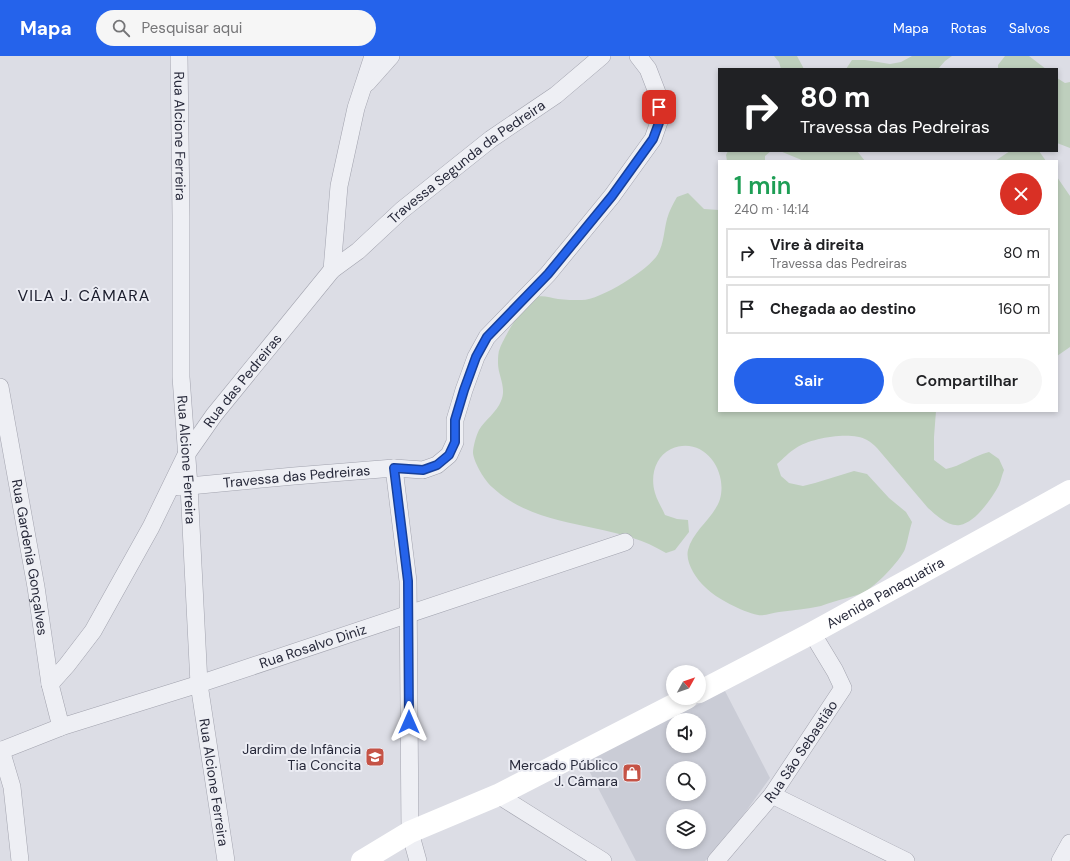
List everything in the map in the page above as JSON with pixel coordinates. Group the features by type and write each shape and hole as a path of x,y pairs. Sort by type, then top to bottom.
{"main road":[{"name":"Avenida Panaquatira","path":"706,688 812,634 1070,491"},
{"path":"362,861 410,832 498,795 673,705"}],"street":[{"name":"Rua Alcione Ferreira","path":"179,56 181,377 189,486 199,684 226,861"},
{"path":"332,270 339,186 356,108 373,56"},
{"path":"362,89 390,56"},
{"name":"Travessa Segunda da Pedreira","path":"332,270 358,251 402,210 491,139 556,95 602,56"},
{"name":"Travessa das Pedreiras","path":"170,488 394,468 423,470 437,465 449,455 455,442 455,420 464,390 476,357 487,337 548,274 612,196 653,139 660,120 658,95 648,69 638,56"},
{"name":"Rua das Pedreiras","path":"50,684 68,665 93,631 151,527 186,455 214,415 332,270"},
{"name":"Rua Gardenia Gonçalves","path":"0,387 36,587 50,684 61,727"},
{"path":"394,468 408,581 410,832 418,861"},
{"name":"Rua Rosalvo Diniz","path":"1,750 61,727 199,684 625,542"},
{"name":"Rua São Sebastião","path":"716,861 772,794 843,688 835,671 812,634"},
{"path":"1,750 12,788 20,861"},
{"path":"772,794 906,861"},
{"path":"498,795 602,861"},
{"path":"1060,861 1070,843"}],"shaded area":[{"name":"Mercado Público J. Câmara","path":"725,691 770,778 718,850 705,861 636,861 584,761 666,720 666,753 706,753 706,713 681,713 697,705 706,705 706,700"}],"green space":[{"path":"774,56 797,56 803,68 781,68 779,62"},
{"path":"912,56 952,56 939,68 847,68 852,60 865,60 890,64 901,62"},
{"path":"1005,56 1029,56 1045,68 998,68 998,65"},
{"path":"1058,79 1065,83 1070,82 1070,148 1058,143"},
{"path":"728,152 770,152 765,156 765,160 727,160 726,155"},
{"path":"782,152 858,152 864,160 802,160"},
{"path":"1008,152 1040,152 1045,160 996,160"},
{"path":"1058,178 1070,196 1070,347 1058,355"},
{"path":"688,193 704,209 718,210 718,412 936,412 934,460 946,469 957,466 989,452 999,459 1004,470 999,485 978,514 966,523 960,525 951,524 942,520 928,508 877,448 867,440 860,437 831,437 803,444 793,450 777,464 781,476 789,483 803,486 854,471 867,474 889,498 906,512 912,522 905,549 898,560 881,579 862,593 821,606 758,615 737,608 710,591 698,580 688,560 688,550 694,536 717,506 722,488 716,467 703,451 693,447 683,446 671,449 661,457 655,468 653,480 654,487 656,496 665,515 677,519 688,520 689,532 675,550 666,553 623,535 554,519 532,512 511,501 489,484 475,462 473,451 478,432 497,409 503,396 503,386 499,372 498,355 502,343 510,328 520,313 534,298 540,296 567,300 590,299 612,290 635,276 653,261 658,254 662,245 669,213 677,197"}],"place":[{"name":"Jardim de Infância Tia Concita","path":"375,757"},
{"name":"Mercado Público J. Câmara","path":"632,773"}],"district":[{"name":"VILA J. CÂMARA","path":"84,295"}],"route":[{"path":"409,722 408,581 394,468 423,470 437,465 449,455 455,442 455,420 464,390 476,357 487,337 548,274 612,196 653,139 660,120 659,107"}]}
